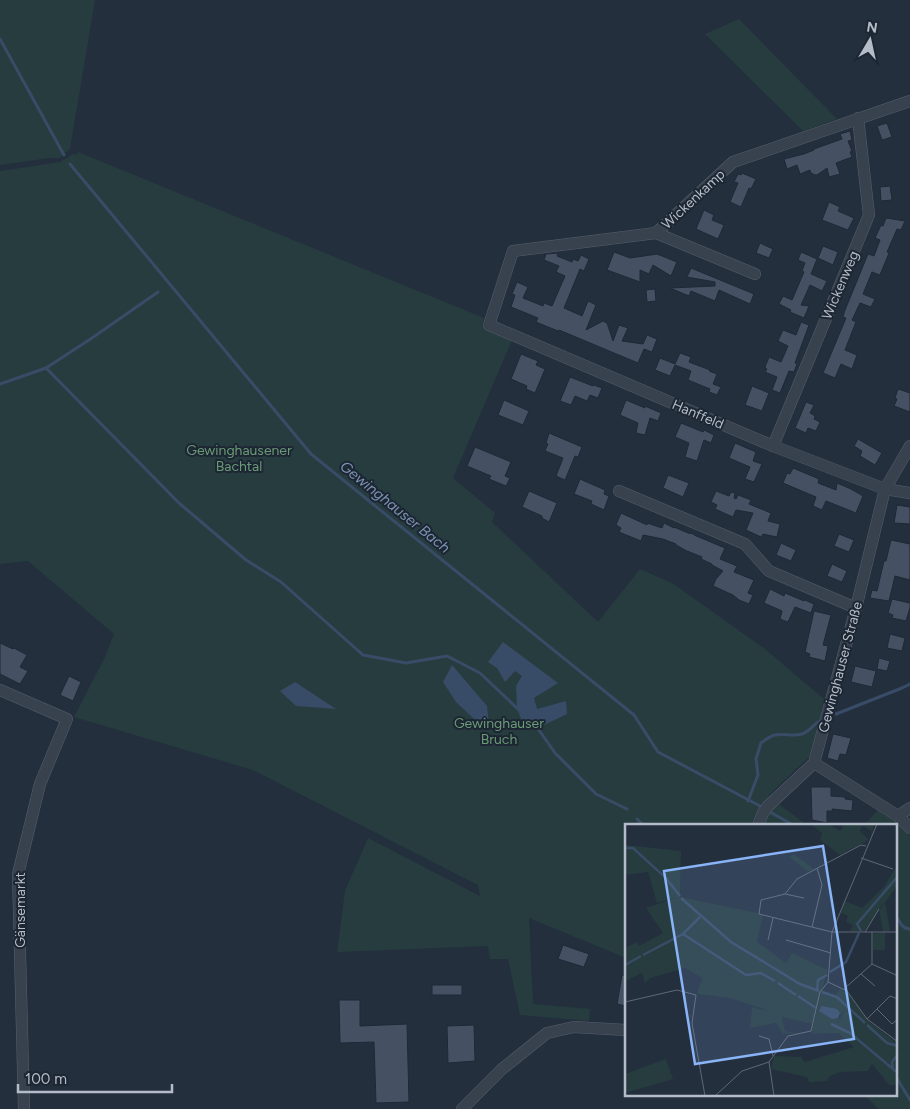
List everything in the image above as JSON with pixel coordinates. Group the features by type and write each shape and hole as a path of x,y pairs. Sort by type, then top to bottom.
{"street":[{"name":"Wickenkamp","path":"489,325 513,251 656,233 732,162 910,101"},
{"name":"Wickenweg","path":"773,446 869,215 858,118"},
{"path":"656,233 755,274"},
{"name":"Hanffeld","path":"489,325 773,446 885,489 910,493"},
{"name":"Gewinghauser Straße","path":"814,763 856,608 885,489 910,446"},
{"path":"619,492 745,544 769,571 856,608"},
{"name":"Gänsemarkt","path":"0,690 67,719 40,784 18,874 24,1109"},
{"path":"758,824 765,809 814,763 898,816 910,828"},
{"path":"898,816 910,808"},
{"path":"462,1109 502,1069 547,1033 574,1027 625,1030"}],"green space":[{"path":"0,0 95,0 70,149 59,158 0,165"},
{"path":"739,19 837,119 803,131 705,34"},
{"name":"Gewinghausener Bachtal","path":"78,152 484,318 482,326 512,340 453,478 495,513 492,522 598,622 640,569 672,583 765,649 824,699 817,734 810,756 770,794 752,824 625,824 625,958 529,918 533,1004 590,1009 589,1021 520,1015 508,959 490,959 488,946 337,952 345,891 368,838 480,896 478,885 253,770 74,717 105,657 114,634 28,561 0,564 0,171 60,162 73,154 77,155"},
{"path":"777,803 806,824 764,824 768,814"},
{"path":"879,809 900,824 910,837 910,1109 879,1109 865,1096 898,1096 898,824 865,824"}],"water":[{"path":"503,642 558,683 534,698 537,709 566,701 567,714 544,725 523,724 517,708 516,686 522,676 515,671 505,682 497,668 488,662"},
{"path":"452,665 487,706 489,726 473,718 456,702 443,682"},
{"path":"295,682 336,709 296,706 280,691"}],"building":[{"path":"887,123 892,137 882,140 877,126"},
{"path":"850,131 852,140 848,141 852,157 836,163 840,174 829,177 827,168 817,175 811,173 810,170 800,174 797,165 787,169 784,159 804,154 842,139 840,134"},
{"path":"742,173 756,179 751,189 749,188 741,207 730,202 738,183 734,182 738,174 741,175"},
{"path":"890,186 892,200 881,201 880,187"},
{"path":"829,202 840,207 838,211 854,218 848,230 822,220"},
{"path":"704,210 714,215 712,220 724,225 718,239 696,229"},
{"path":"886,218 905,221 901,230 897,229 880,275 872,272 863,294 875,299 871,307 860,303 852,320 856,322 845,350 857,355 852,369 841,364 835,378 823,373 846,318 843,317 845,310 868,254 874,256 880,240 875,238"},
{"path":"760,243 773,249 769,258 756,253"},
{"path":"823,246 838,252 833,265 818,258"},
{"path":"614,252 630,258 657,254 677,262 671,276 653,265 649,274 640,270 640,282 607,270"},
{"path":"801,252 817,259 811,274 827,281 822,291 810,285 801,305 809,306 804,318 790,312 791,310 779,304 783,296 792,300 804,272 802,271 805,263 798,260"},
{"path":"558,253 557,256 572,262 573,259 578,261 581,255 589,259 584,271 580,269 564,308 582,316 588,301 596,305 586,330 603,321 607,323 613,341 619,325 628,328 622,341 643,344 647,335 657,339 652,352 644,349 638,363 536,322 538,318 511,307 515,295 512,294 517,282 528,287 523,298 543,306 544,303 552,306 565,276 556,272 559,266 544,260 546,254"},
{"path":"691,268 754,294 750,304 719,290 715,301 691,291 689,296 670,288 715,286 715,282 687,277"},
{"path":"655,289 656,301 647,302 646,290"},
{"path":"801,322 809,325 795,363 797,364 794,372 789,371 780,393 772,390 777,377 765,372 767,369 765,367 769,357 781,362 788,346 778,341 783,330 796,335"},
{"path":"680,353 691,357 689,362 717,374 713,384 721,387 717,395 709,392 710,389 688,380 691,371 675,365 670,376 655,370 660,358 675,364"},
{"path":"521,354 538,361 536,365 545,369 535,393 526,389 527,386 511,379"},
{"path":"570,377 602,388 598,398 590,395 587,401 575,396 571,405 560,401"},
{"path":"752,386 769,393 762,411 745,405"},
{"path":"898,389 910,393 910,412 894,406"},
{"path":"504,400 529,411 523,425 498,415"},
{"path":"626,400 661,413 658,421 650,418 645,435 636,433 638,423 620,415"},
{"path":"806,402 814,405 810,413 815,416 814,419 820,422 816,431 808,428 806,433 795,428"},
{"path":"681,423 714,435 711,443 704,440 697,461 685,457 689,443 675,437"},
{"path":"549,433 582,447 578,457 575,456 565,480 556,476 563,458 545,451"},
{"path":"858,439 882,453 875,465 860,456 862,451 854,446"},
{"path":"735,443 756,452 753,461 762,464 754,482 745,479 750,467 729,458"},
{"path":"475,447 511,462 505,476 510,478 506,486 489,479 491,476 467,466"},
{"path":"793,468 819,479 818,483 836,490 837,483 863,496 856,513 826,501 822,510 813,506 816,497 783,483 787,473 790,474"},
{"path":"668,475 689,483 683,497 663,488"},
{"path":"580,479 605,490 604,494 609,496 604,510 591,504 592,501 574,494"},
{"path":"529,491 557,503 549,522 542,518 542,516 522,507"},
{"path":"716,491 729,496 731,492 735,493 734,498 736,499 738,495 751,500 749,504 771,513 768,521 780,524 777,537 763,534 761,537 746,530 753,513 736,510 733,517 715,509 717,505 711,502"},
{"path":"897,505 910,507 910,524 894,523"},
{"path":"621,513 647,525 647,523 662,528 664,523 725,548 720,559 737,566 734,572 754,580 748,593 753,595 749,604 713,586 723,571 701,559 702,557 663,539 643,535 641,541 619,532 621,528 616,525"},
{"path":"839,534 854,540 849,552 834,546"},
{"path":"891,540 910,544 910,580 895,576 889,601 870,598 872,590 877,591"},
{"path":"781,543 796,550 791,561 776,555"},
{"path":"832,564 847,571 842,582 827,576"},
{"path":"770,589 784,596 785,593 814,604 811,613 795,607 788,622 780,619 782,611 764,603"},
{"path":"892,599 910,603 906,621 892,618 893,615 888,613"},
{"path":"814,611 831,615 823,645 828,646 825,661 809,657 810,654 805,652"},
{"path":"890,634 905,638 902,651 887,648"},
{"path":"0,643 27,655 20,667 28,671 20,684 0,674"},
{"path":"879,658 890,661 887,671 877,669"},
{"path":"855,666 876,671 872,687 851,682"},
{"path":"69,676 81,682 73,701 60,695"},
{"path":"833,734 851,738 846,755 840,754 838,761 827,758"},
{"path":"811,787 831,787 831,796 845,797 845,799 853,800 852,811 832,809 833,811 827,811 827,823 812,820"},
{"path":"563,945 589,954 584,967 558,959"},
{"path":"622,975 625,975 625,1006 617,1004"},
{"path":"432,985 462,985 462,995 432,995"},
{"path":"339,1000 360,1000 360,1026 407,1024 409,1102 376,1103 374,1042 340,1043"},
{"path":"474,1025 475,1061 448,1063 447,1026"}],"waterway":[{"name":"Gewinghauser Bach","path":"0,39 64,155"},
{"name":"Gewinghauser Bach","path":"70,164 311,454 634,715 658,752 760,806"},
{"path":"0,384 46,368 158,292"},
{"path":"46,368 179,503 246,560 281,582 363,655 406,663 447,656 480,673 520,711"},
{"path":"836,714 910,684"},
{"path":"748,801 758,775 756,759 761,743 775,735 802,734 818,722"},
{"path":"534,723 555,753 596,794 627,809"},
{"name":"Gewinghauser Bach","path":"770,812 791,824"},
{"path":"637,819 642,824"},
{"name":"Gewinghauser Bach","path":"898,920 903,926 910,929"},
{"path":"898,1080 910,1100"}],"park label":[{"name":"Gewinghauser Bruch","path":"499,732"}]}
